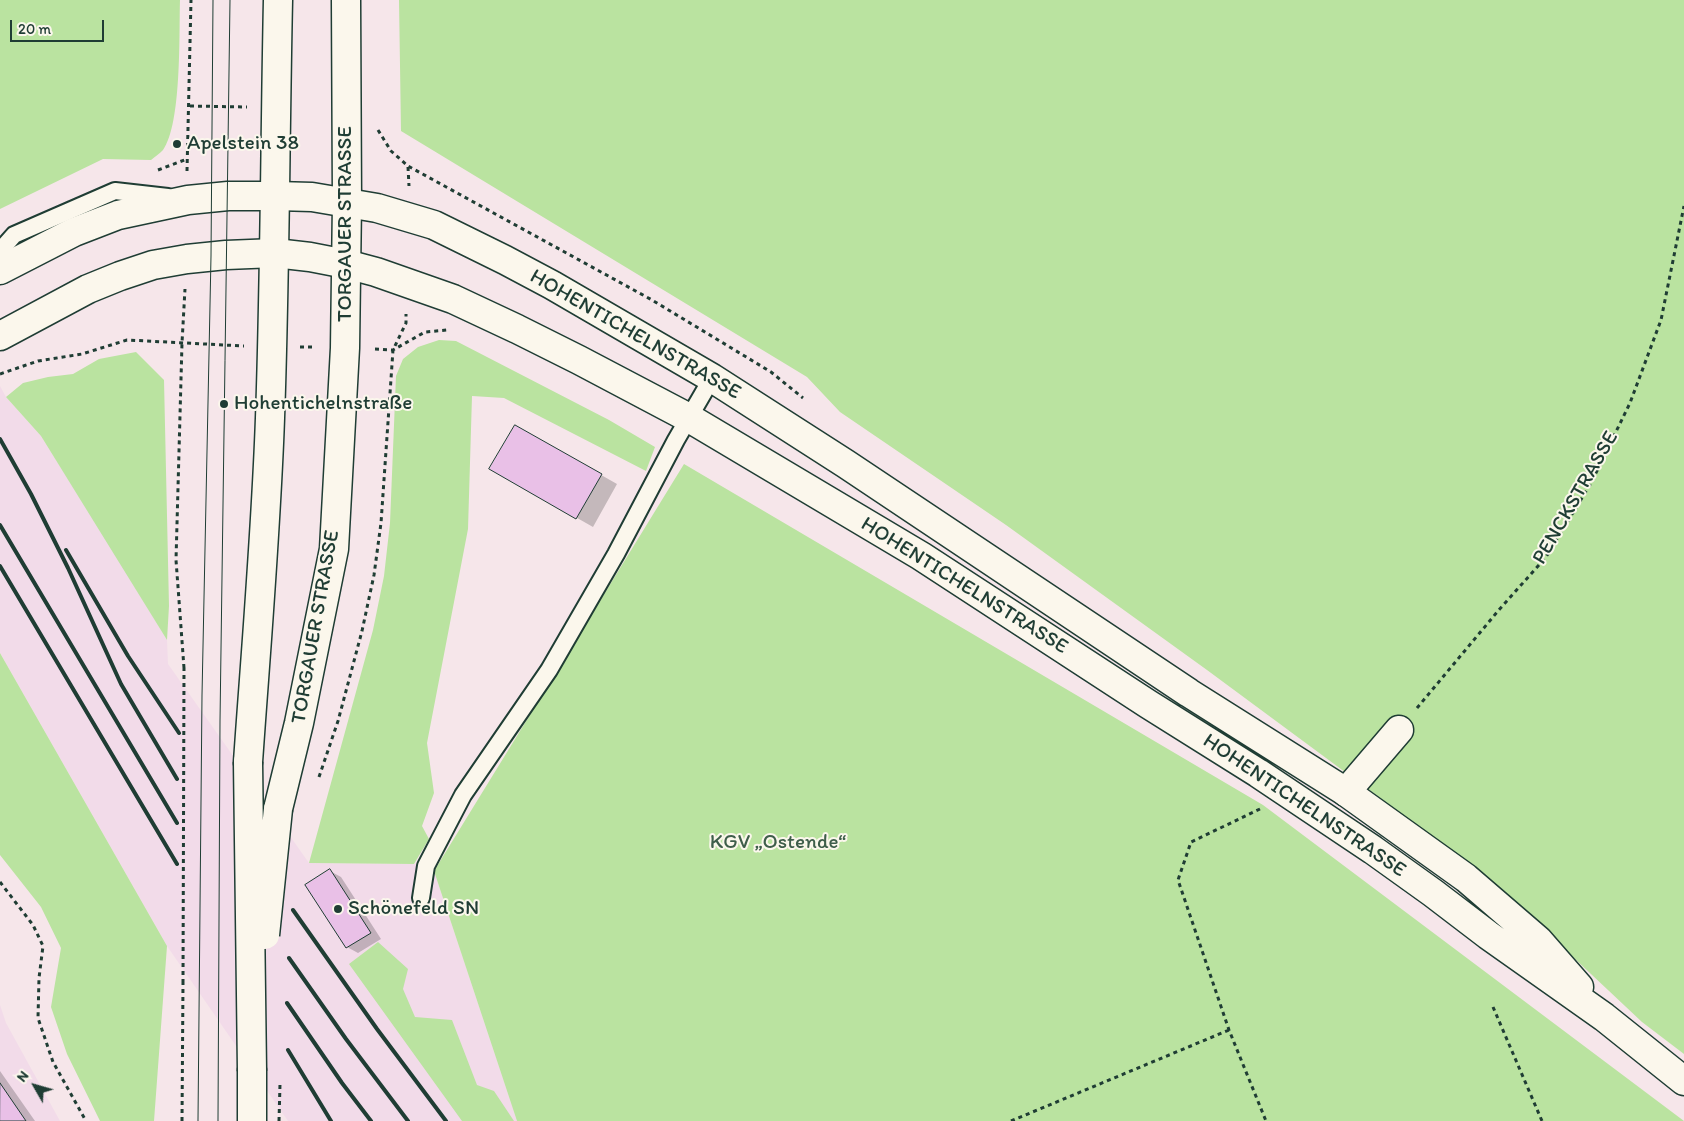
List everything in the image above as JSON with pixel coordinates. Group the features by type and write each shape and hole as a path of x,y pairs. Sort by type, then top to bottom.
{"main road":[{"name":"TORGAUER STRASSE","path":"252,1121 248,762 267,480 275,253 278,0"},
{"name":"TORGAUER STRASSE","path":"252,1082 278,809 299,722 334,548 345,348 347,202 346,0"},
{"name":"HOHENTICHELNSTRASSE","path":"0,270 74,232 118,215 188,200 228,196 312,197 377,208 434,225 544,281 712,378 838,459 1189,693 1346,792 1466,878 1538,940 1604,1017"},
{"name":"HOHENTICHELNSTRASSE","path":"0,336 88,288 153,265 211,256 275,253 310,257 376,272 453,299 561,351 689,418 921,556 1148,704 1258,772 1433,893 1488,936 1604,1017 1684,1081"},
{"path":"1346,792 1399,730"}],"lane":[{"path":"0,251 14,235 114,192 188,200"},
{"path":"422,898 426,866 463,795 549,670 616,554 712,378"}],"path":[{"path":"187,158 190,106 191,0"},
{"path":"190,106 276,108"},
{"name":"PENCKSTRASSE","path":"1399,730 1498,611 1546,557 1590,483 1630,404 1660,320 1684,206"},
{"path":"0,374 38,361 82,354 128,340 237,345"},
{"path":"182,343 176,560 184,668 182,1121"},
{"path":"317,784 338,721 362,631 374,575 380,523 393,350"},
{"path":"1266,807 1191,842 1178,880 1229,1030 1266,1121"},
{"path":"0,882 33,925 43,946 39,978 38,1018 53,1062 86,1121"},
{"path":"1493,1007 1542,1121"},
{"path":"1011,1121 1229,1030"},
{"path":"279,1121 280,1082"}],"shaded area":[{"path":"0,386 6,397 41,436 121,563 167,640 168,664 309,863 414,864 434,871 517,1121 288,1121 167,946 0,653"},
{"path":"0,1005 6,1023 60,1121 0,1121"}],"green space":[{"path":"0,0 180,0 178,78 174,120 163,150 151,160 103,159 0,209"},
{"path":"399,0 1684,0 1684,1054 1642,1022 1491,880 1207,670 1006,525 840,412 807,377 401,131"},
{"path":"439,340 456,341 609,420 655,447 646,471 504,398 472,396 468,529 427,743 434,793 422,826 429,839 414,864 309,863 373,630 384,576 390,523 396,376 403,359 418,347"},
{"path":"136,352 164,380 169,606 167,640 41,436 6,397 23,383 73,374 99,359"},
{"name":"KGV „Ostende“","path":"684,464 1263,805 1684,1121 517,1121 434,871"},
{"path":"0,653 167,946 154,1121 100,1121 67,1054 51,1007 61,948 41,907 0,855"},
{"path":"378,942 408,969 403,989 415,1017 452,1020 477,1085 494,1091 514,1121 462,1121 349,964"}],"building":[{"path":"515,425 602,474 576,519 489,469"},
{"name":"Schönefeld SN","path":"330,869 371,933 346,948 305,885"},
{"path":"0,1083 26,1121 0,1121"}],"tram line":[{"path":"198,1121 202,695 211,256 213,0"},
{"path":"218,1121 220,721 230,0"}],"railway":[{"path":"0,439 31,494 68,568 121,684 177,779"},
{"path":"0,525 177,823"},
{"path":"66,550 128,656 179,733"},
{"path":"0,566 177,864"},
{"path":"293,910 377,1029 446,1121"},
{"path":"289,958 346,1039 408,1121"},
{"path":"287,1003 342,1083 371,1121"},
{"path":"288,1050 331,1121"}],"place":[{"name":"Apelstein 38","path":"177,144"},
{"name":"Hohentichelnstraße","path":"224,404"},
{"name":"Schönefeld SN","path":"338,909"}]}
